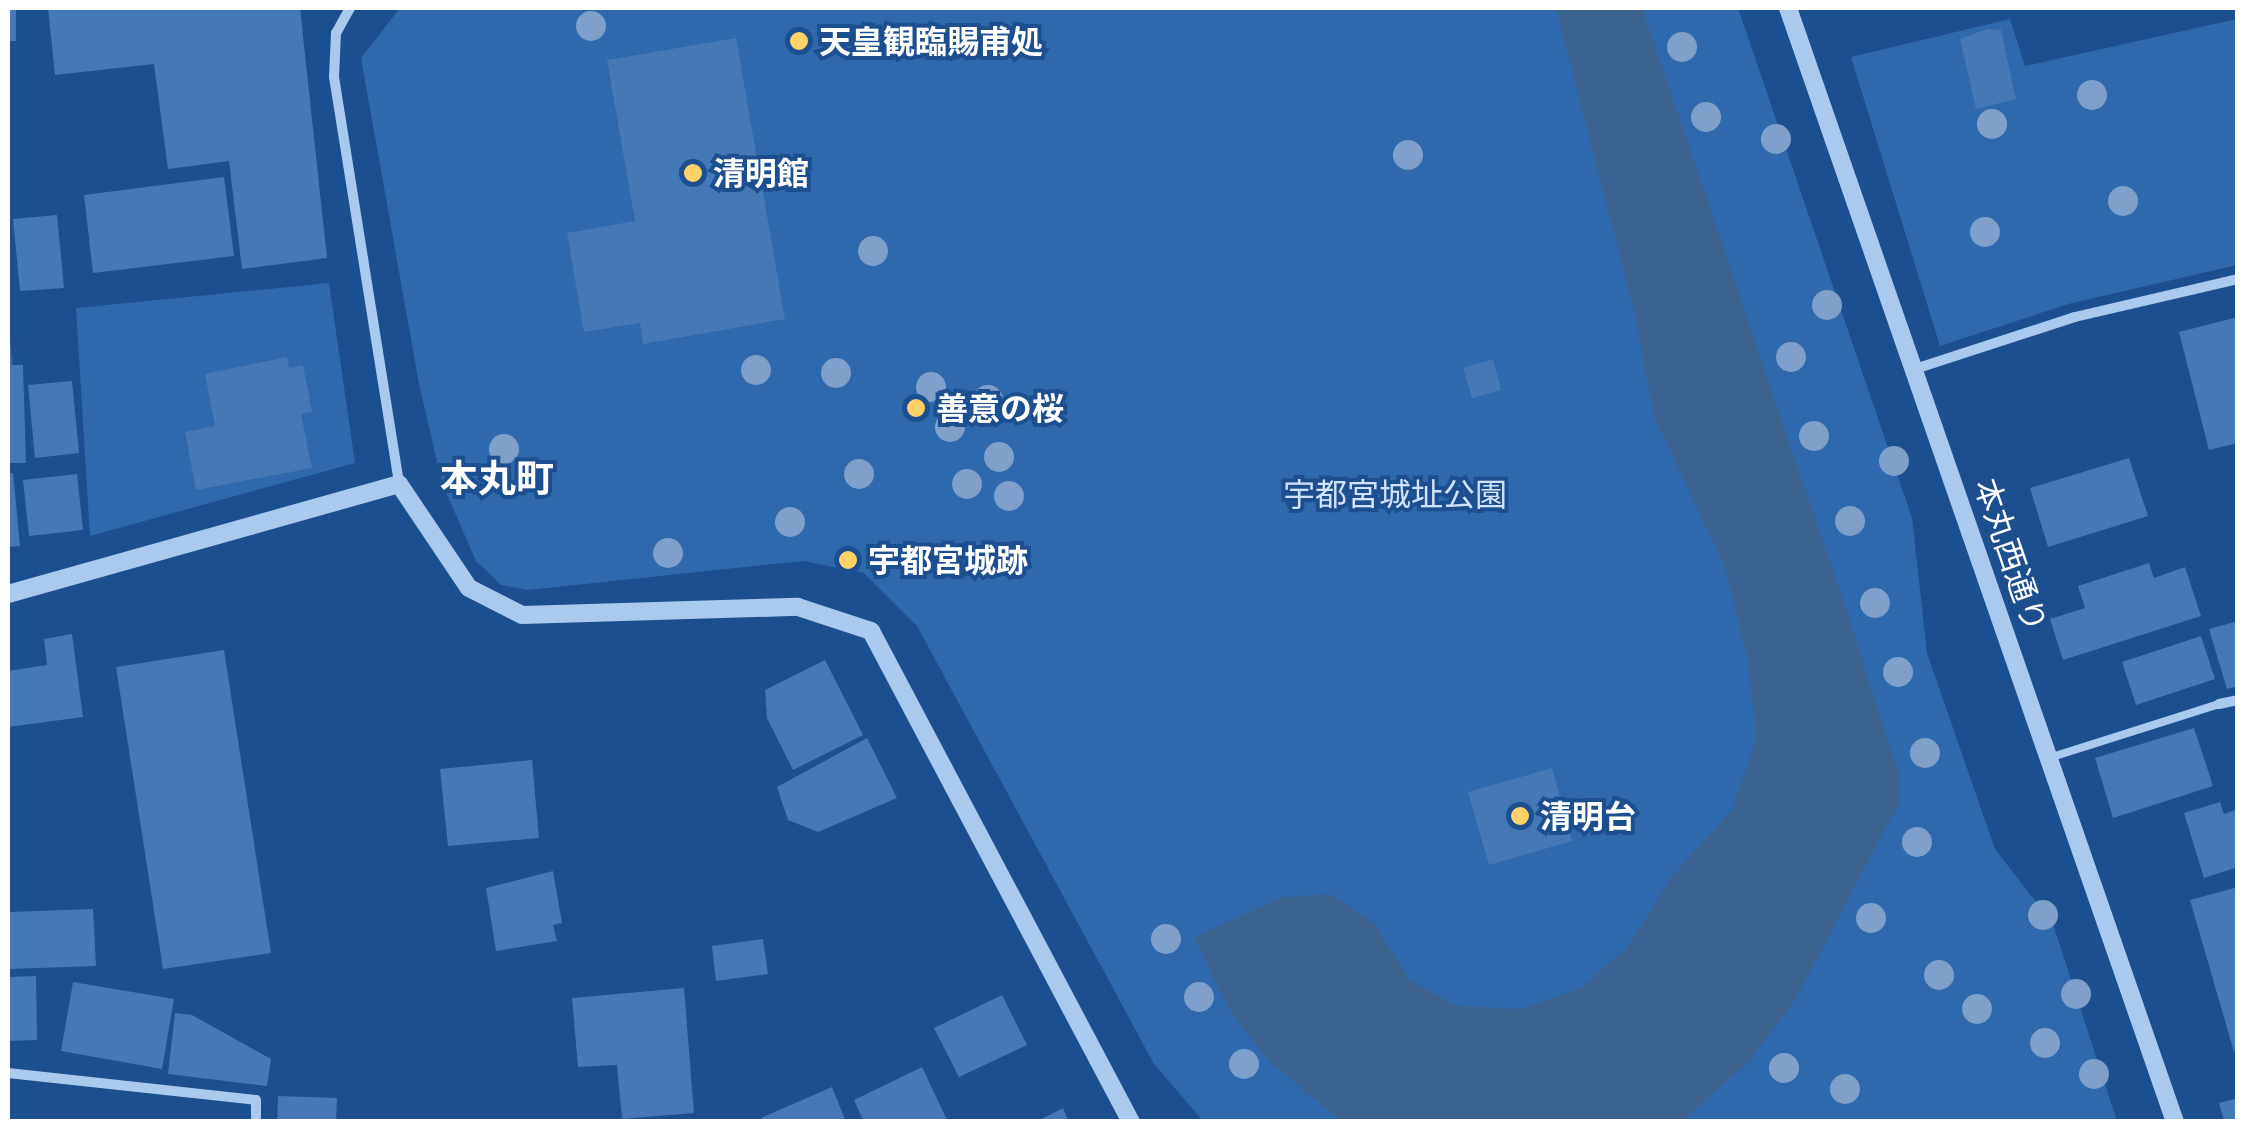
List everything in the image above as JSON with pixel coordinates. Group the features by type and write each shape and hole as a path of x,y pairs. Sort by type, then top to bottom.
{"street":[{"path":"350,8 336,33 334,77 399,484 469,588 522,615 798,607 871,631 1131,1122"},
{"name":"本丸西通り","path":"1788,8 2175,1122"},
{"path":"1914,369 2075,317 2238,278"},
{"path":"8,594 399,484"},
{"path":"2219,704 2238,700"},
{"path":"8,1073 256,1100 256,1122"}],"lane":[{"path":"2049,758 2219,704"}],"green space":[{"name":"宇都宮城址公園","path":"400,8 1738,8 1912,518 1927,653 1995,849 2053,924 2117,1121 1203,1121 1154,1064 917,626 864,573 803,561 528,590 501,585 476,561 442,483 419,384 361,58"},
{"path":"2010,19 2025,66 2237,19 2237,265 2068,304 1940,346 1851,57"},
{"path":"329,283 355,463 90,536 76,308"}],"shaded area":[{"path":"1556,8 1642,8 1850,621 1900,778 1900,801 1795,1000 1750,1060 1683,1121 1341,1121 1268,1060 1228,1008 1194,938 1282,897 1330,894 1374,923 1410,980 1456,1006 1522,1009 1580,988 1627,948 1673,875 1732,810 1757,737 1747,656 1725,566 1654,417 1635,314"}],"building":[{"path":"8,8 16,8 16,41 8,41"},
{"path":"48,8 300,8 327,258 242,269 229,161 168,169 154,64 55,75"},
{"path":"1987,29 2001,30 2016,99 1976,109 1960,39"},
{"name":"清明館","path":"736,38 785,319 643,344 640,323 584,332 567,233 635,221 607,60"},
{"path":"224,177 234,256 93,273 84,195"},
{"path":"57,215 64,288 20,291 13,219"},
{"path":"8,312 12,365 23,365 26,463 8,463"},
{"path":"2238,317 2238,443 2209,450 2179,332"},
{"path":"287,357 289,368 303,365 312,412 301,414 312,468 196,490 185,432 215,426 205,374"},
{"path":"1493,359 1501,390 1472,398 1463,368"},
{"path":"72,381 79,453 35,458 28,385"},
{"path":"2129,458 2148,516 2048,547 2030,488"},
{"path":"13,473 20,546 8,547 8,474"},
{"path":"77,474 83,530 29,536 23,480"},
{"path":"2149,563 2154,578 2185,567 2201,616 2063,660 2050,619 2085,608 2078,586"},
{"path":"2238,621 2238,686 2227,689 2209,629"},
{"path":"72,634 83,717 8,727 8,671 47,665 44,639"},
{"path":"2201,636 2215,679 2136,705 2122,662"},
{"path":"224,650 271,953 163,969 116,667"},
{"path":"825,660 863,735 793,770 767,718 765,690"},
{"path":"2194,728 2213,786 2113,818 2095,758"},
{"path":"867,738 897,798 818,832 788,820 777,787"},
{"path":"532,760 539,838 448,846 440,769"},
{"name":"清明台","path":"1552,768 1572,841 1489,865 1468,792"},
{"path":"2220,802 2224,814 2238,809 2238,867 2204,878 2184,813"},
{"path":"553,871 562,923 553,925 557,941 496,951 486,888"},
{"path":"2238,887 2238,1051 2234,1052 2190,900"},
{"path":"93,909 96,966 9,969 8,912"},
{"path":"763,939 768,974 716,981 712,946"},
{"path":"36,976 37,1040 8,1041 8,977"},
{"path":"73,982 174,999 162,1069 61,1051"},
{"path":"684,988 694,1113 622,1119 617,1065 578,1067 572,998"},
{"path":"1002,995 1027,1045 959,1077 934,1028"},
{"path":"175,1013 192,1015 271,1059 267,1086 168,1074"},
{"path":"922,1067 948,1122 864,1122 854,1100"},
{"path":"832,1087 846,1122 763,1122 761,1118"},
{"path":"278,1096 337,1098 336,1122 277,1122"},
{"path":"2238,1098 2238,1122 2224,1122 2219,1103"},
{"path":"1063,1108 1069,1122 1036,1122"}],"place":[{"name":"天皇観臨賜甫処","path":"799,41"},
{"name":"清明館","path":"693,173"},
{"name":"善意の桜","path":"916,408"},
{"name":"宇都宮城跡","path":"848,560"},
{"name":"清明台","path":"1520,816"}],"district":[{"name":"本丸町","path":"497,478"}]}
